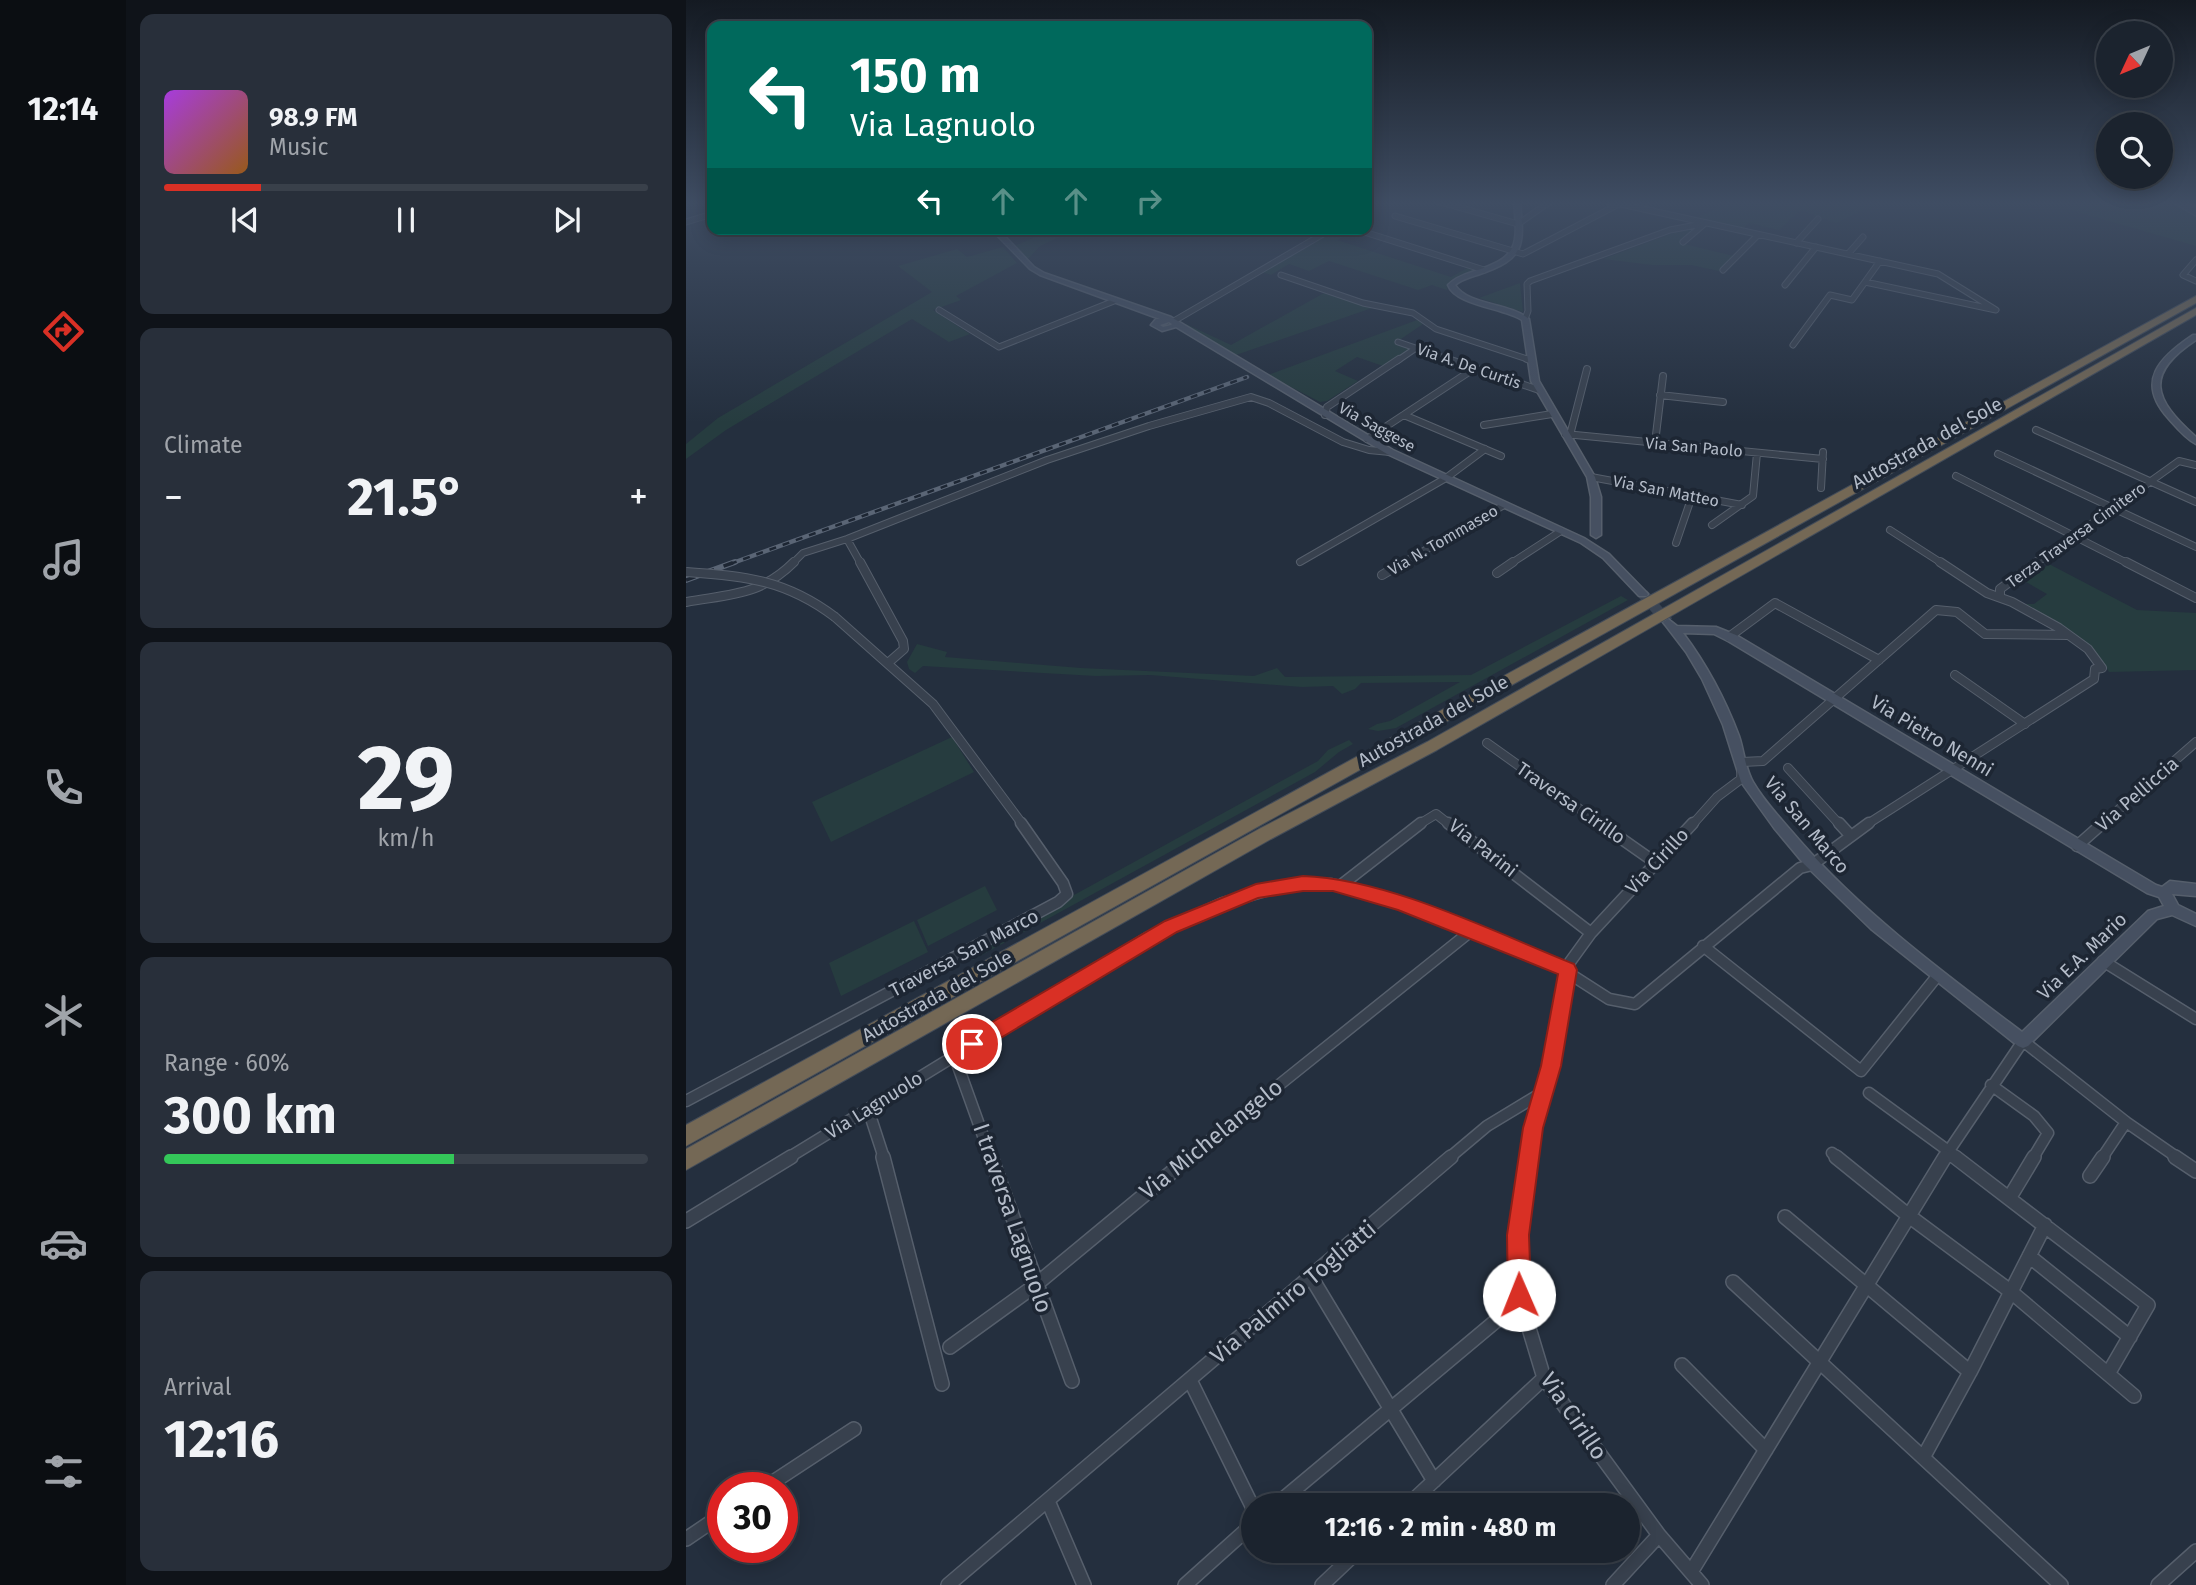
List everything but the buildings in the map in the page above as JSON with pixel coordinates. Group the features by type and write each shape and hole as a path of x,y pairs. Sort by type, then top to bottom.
{"highway":[{"path":"2088,359 2128,329 2196,290"},
{"name":"Autostrada del Sole","path":"686,1136 2196,299"},
{"name":"Autostrada del Sole","path":"686,1160 1265,834 1432,746 2196,311"},
{"path":"2067,386 2196,319"}],"main road":[{"path":"1049,275 1155,319 1172,322"},
{"path":"1470,275 1458,279 1451,285 1452,289 1460,295 1508,309 1525,319 1530,360 1539,390 1591,477 1597,518 1588,537"},
{"path":"1155,319 1156,327 1185,331"},
{"path":"1163,329 1172,322"},
{"name":"Via Saggese","path":"1172,322 1390,452 1562,532 1588,537 1643,594"},
{"path":"2196,337 2174,349 2165,358 2159,366 2156,384 2164,407 2196,441"},
{"name":"Via Pietro Nenni","path":"1671,625 1716,631 1729,637 2077,846 2152,889 2164,893"},
{"name":"Via San Marco","path":"1671,625 1710,679 1745,762 1748,785 1812,865 1873,923 2023,1041"},
{"path":"2195,920 2174,909 2164,893 2170,887 2196,890"},
{"name":"Via E.A. Mario","path":"2023,1041 2153,915 2174,909"}],"street":[{"path":"1172,322 1253,275"},
{"path":"1281,275 1363,303 1413,313 1436,328 1530,360"},
{"path":"1525,319 1528,312 1527,284 1547,275"},
{"path":"1786,285 1794,275"},
{"path":"1793,345 1830,295 1852,300 1870,275"},
{"path":"1865,282 1996,310 1940,275"},
{"path":"939,310 999,347 1114,302"},
{"name":"Via A. De Curtis","path":"1398,342 1539,390"},
{"path":"1325,415 1327,407 1416,348"},
{"path":"1367,439 1475,368"},
{"path":"1567,435 1587,369"},
{"path":"1655,443 1663,376"},
{"path":"1266,379 1315,403 1326,403 1343,396"},
{"path":"1660,395 1723,402"},
{"path":"686,603 761,587 780,576 803,553 1176,416 1251,397 1356,445 1379,453 1390,452"},
{"path":"1484,425 1552,414"},
{"path":"1404,415 1501,456"},
{"path":"2036,430 2196,502"},
{"name":"Via San Paolo","path":"1567,435 1757,453 1823,456 1821,488"},
{"path":"1300,562 1446,478 1485,449"},
{"path":"1712,525 1753,496 1757,453"},
{"path":"1998,454 2196,547"},
{"name":"Terza Traversa Cimitero","path":"1890,530 1987,593 2000,596 2000,589 2179,461 2196,465"},
{"path":"1956,476 2196,598"},
{"name":"Via San Matteo","path":"1591,477 1742,505"},
{"path":"1676,543 1692,496"},
{"name":"Via N. Tommaseo","path":"1382,575 1504,505"},
{"path":"1497,573 1562,532"},
{"path":"686,572 729,574 776,582 803,593 888,663 904,649 903,641 847,539"},
{"path":"1568,970 1593,993 1620,1004 1635,1004 1800,868 1812,865 1850,835 2094,679 2095,669 2102,667 2092,651 2070,635 2000,596"},
{"path":"1729,637 1775,603 1880,660"},
{"path":"1745,762 1763,761 1936,610 1957,612 1974,627 1998,636 2070,635"},
{"name":"Traversa San Marco","path":"686,1101 1046,908 1067,894 1046,858 956,733 933,704 888,663"},
{"path":"1955,675 2025,724"},
{"name":"Via Pelliccia","path":"2077,846 2196,742"},
{"name":"Traversa Cirillo","path":"1487,743 1656,863"},
{"name":"Via Cirillo","path":"1702,1585 1659,1535 1544,1378 1521,1300 1518,1235 1533,1128 1551,1066 1568,970 1575,952 1717,797 1741,779 1745,762"},
{"path":"1788,768 1850,835"},
{"name":"Via Parini","path":"1340,886 1428,817 1436,814 1591,933"},
{"name":"Via Lagnuolo","path":"686,1221 1147,938 1194,915 1256,891 1303,883 1340,886 1401,903 1568,970"},
{"name":"Via Michelangelo","path":"950,1347 1036,1284 1228,1124 1471,931"},
{"path":"1703,946 1861,1071 1938,975"},
{"path":"2103,961 2196,1019"},
{"path":"1692,1572 1869,1286 1948,1152 2023,1041"},
{"name":"Via San Marco","path":"2023,1041 2126,1122 2196,1171"},
{"name":"I traversa Lagnuolo","path":"954,1055 1072,1381"},
{"path":"1991,1085 2034,1116 2048,1133 2010,1197"},
{"name":"Via Palmiro Togliatti","path":"948,1585 1488,1126 1543,1092"},
{"path":"1868,1093 2010,1197 2148,1305 2108,1374"},
{"path":"868,1109 893,1187 942,1384"},
{"path":"2090,1176 2126,1122"},
{"path":"1832,1153 1909,1216 2010,1291 2134,1396"},
{"path":"1785,1217 1970,1372"},
{"path":"1924,1456 2045,1225"},
{"path":"2029,1256 2130,1337"},
{"path":"1311,1277 1434,1481"},
{"path":"1733,1282 1822,1361 2061,1585"},
{"path":"1290,1493 1521,1300"},
{"path":"1682,1365 1766,1450"},
{"path":"1421,1493 1544,1378"},
{"path":"1190,1380 1246,1493"},
{"path":"788,1472 853,1429"},
{"path":"1048,1501 1084,1585"},
{"path":"686,1539 707,1525"},
{"path":"1185,1585 1241,1535"},
{"path":"1613,1585 1659,1535"},
{"path":"2158,1585 2196,1551"},
{"path":"1322,1585 1345,1563"}],"green space":[{"path":"910,275 995,275 956,296 961,300 933,310 970,334 949,342 912,319 726,430 686,459 686,444 718,418 932,292"},
{"path":"1372,275 1464,275 1451,280 1447,290 1432,285 1418,290"},
{"path":"1520,283 1523,312 1479,298"},
{"path":"1324,293 1372,308 1236,355 1180,324 1186,324 1231,345"},
{"path":"1417,320 1423,324 1395,343 1410,349 1383,366 1357,357 1335,371 1358,381 1327,401 1320,402 1268,375"},
{"path":"2049,564 2137,610 2196,613 2196,670 2109,672 2102,660 2083,641 2023,604 2034,604 2047,594 2026,582"},
{"path":"1621,596 1628,600 1396,728 1378,731 1368,729 1390,721 1460,682 1361,683 1355,689 1342,694 1333,686 1302,687 1150,675 1096,676 923,666 915,673 909,669 907,662 917,644 947,652 945,657 1081,668 1254,676 1277,668 1285,677 1471,675"},
{"path":"952,737 974,772 831,842 812,802"},
{"path":"1349,740 1353,744 1315,772 973,960 968,952 1070,890 1074,895 1318,761 1328,750"},
{"path":"985,886 997,910 928,946 917,920"},
{"path":"914,921 928,952 841,996 829,963"}],"tunnel":[{"path":"1643,594 1668,622"}],"railway":[{"path":"730,564 1247,377"},
{"path":"686,580 735,562"}],"route":[{"path":"972,1044 1171,926 1256,891 1303,883 1333,884 1401,903 1568,970 1551,1066 1533,1128 1518,1235 1519,1295"}]}
